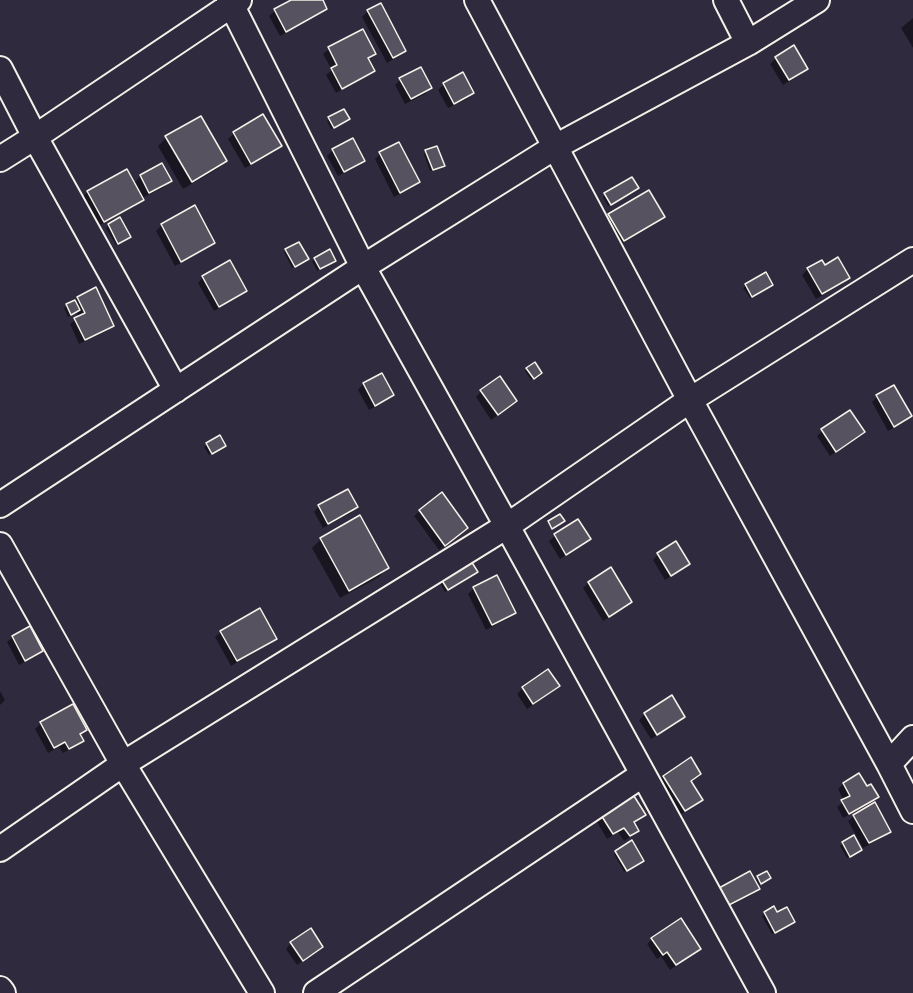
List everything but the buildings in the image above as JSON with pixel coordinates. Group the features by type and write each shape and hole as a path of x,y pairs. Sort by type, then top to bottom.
{"street":[{"path":"477,0 913,811"},
{"path":"726,0 748,43"},
{"path":"0,505 363,267 555,147 748,43 817,0"},
{"path":"0,159 233,2 363,267 763,993"},
{"path":"0,69 35,137 176,390"},
{"path":"0,849 123,764 507,526 690,400 913,260"},
{"path":"0,545 123,764 262,993"},
{"path":"889,764 913,738"},
{"path":"316,993 642,775"},
{"path":"0,989 3,993"}]}
